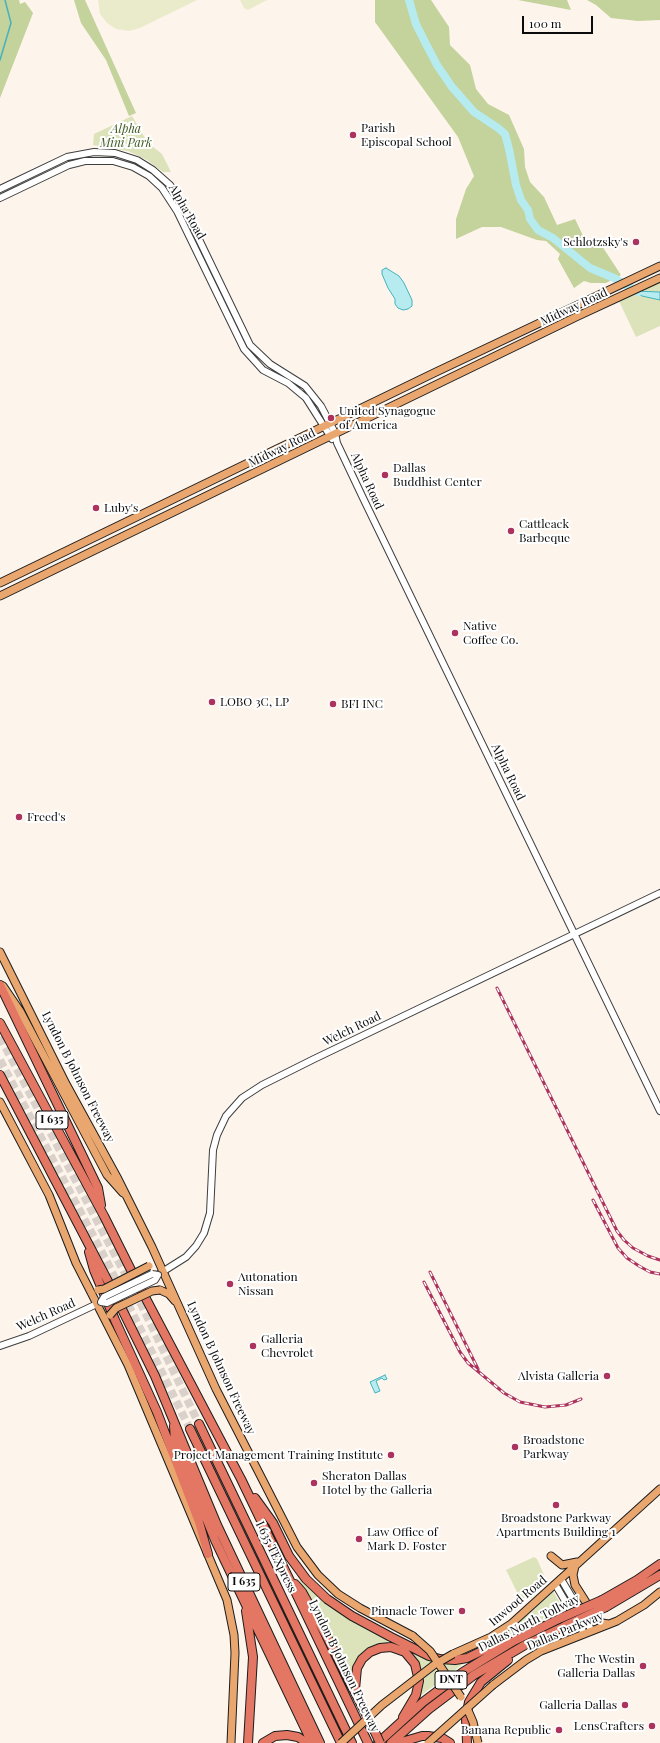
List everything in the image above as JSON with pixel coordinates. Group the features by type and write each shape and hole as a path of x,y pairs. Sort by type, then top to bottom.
{"highway":[{"path":"0,983 13,1014 98,1188 104,1216"},
{"name":"Lyndon B Johnson Freeway","path":"0,1024 104,1216 241,1479 367,1741"},
{"name":"I 635","path":"0,1075 86,1238 135,1335 173,1418 217,1525 320,1743"},
{"path":"86,1238 94,1270 157,1412 196,1515 208,1554"},
{"path":"173,1418 175,1441 213,1534 312,1743"},
{"name":"I 635 TEXpress","path":"199,1424 352,1743"},
{"name":"I 635 TEXpress","path":"190,1429 341,1743"},
{"path":"241,1479 273,1523 289,1556 306,1579 327,1599 352,1616 391,1638 440,1660 467,1658 488,1648 512,1642"},
{"name":"Dallas North Tollway","path":"379,1743 423,1702 477,1662 512,1642 561,1618 604,1603 660,1564"},
{"path":"287,1575 302,1592 355,1690 379,1743"},
{"name":"Dallas North Tollway","path":"391,1743 429,1709 474,1675 525,1645 565,1626 604,1603 660,1575"},
{"path":"244,1600 253,1657 248,1743"},
{"path":"467,1743 467,1708 477,1687 491,1673 525,1645"},
{"path":"355,1690 356,1668 362,1659 370,1652 380,1648 391,1647 408,1655 418,1669 418,1688 412,1702 397,1726"},
{"path":"263,1743 269,1739 281,1735 298,1738 307,1743"},
{"path":"398,1743 422,1736 442,1738 450,1743"}],"main road":[{"name":"Midway Road","path":"0,583 436,372 660,266"},
{"name":"Midway Road","path":"0,596 441,382 658,279"},
{"path":"436,372 441,382"},
{"name":"Lyndon B Johnson Freeway","path":"0,952 66,1084 152,1247 161,1273 179,1306 216,1389 243,1444 304,1558 325,1582 344,1598 413,1636 430,1651 467,1708 473,1722 478,1743"},
{"path":"0,983 20,1011 107,1175 126,1196"},
{"path":"0,1102 49,1195 82,1276 98,1303 128,1365 227,1600 234,1634 235,1653 231,1743"},
{"path":"82,1276 88,1284 98,1290 104,1289 149,1266 153,1258 152,1247"},
{"path":"107,1324 110,1315 116,1308 152,1291 160,1290 169,1294 179,1306"},
{"name":"Inwood Road","path":"341,1743 382,1705 438,1662 491,1637 506,1628 660,1489"},
{"path":"551,1556 562,1565 577,1564 573,1575 575,1585 596,1618 602,1623 609,1624"},
{"name":"Dallas Parkway","path":"428,1743 467,1708 526,1660 551,1647 609,1624 631,1613 660,1592"}],"street":[{"name":"Alpha Road","path":"0,189 67,157 85,152 115,153 127,156 146,165 170,185 180,200 250,345 268,362 296,380 311,392 321,406 327,426"},
{"path":"113,161 115,153"},
{"name":"Alpha Road","path":"0,198 79,162 92,160 113,161 142,171 162,188 173,204 244,349 263,370 288,383 306,398 327,426 337,443 660,1111"},
{"path":"142,171 149,173 165,185 170,185"},
{"path":"244,349 250,345"},
{"name":"Welch Road","path":"0,1346 29,1336 98,1303 104,1298 152,1274 161,1273 186,1257 196,1246 204,1233 210,1213 213,1150 216,1135 226,1116 242,1098 262,1085 660,893"},
{"path":"561,1579 592,1631"},
{"path":"555,1584 584,1633"}],"green space":[{"path":"0,0 19,0 20,4 25,2 33,13 0,98"},
{"path":"74,0 85,0 136,113 129,116 106,60 81,23"},
{"path":"98,0 197,0 140,28 129,31 116,29 107,23 100,14"},
{"path":"240,0 267,0 248,10 244,8"},
{"path":"375,0 431,0 449,27 450,45 470,65 476,89 488,104 509,115 524,149 525,167 530,182 544,197 557,225 575,219 586,242 600,243 621,275 606,283 591,283 584,281 574,288 558,259 560,254 546,241 537,240 501,227 482,227 456,239 456,219 466,189 474,176 458,137 375,22"},
{"path":"518,0 567,0 571,10"},
{"path":"587,0 660,0 660,20 638,21 611,18 596,5"},
{"name":"Alpha Mini Park","path":"132,116 148,143 162,154 171,172 163,172 147,160 128,151 93,145 94,134"},
{"path":"660,279 660,326 636,337 618,299"},
{"path":"534,1557 537,1559 548,1584 543,1586 530,1599 521,1600 506,1570"},
{"path":"294,1569 309,1587 338,1612 388,1639 387,1644 373,1646 367,1649 357,1659 350,1679"},
{"path":"553,1591 564,1610 498,1640 498,1638 523,1619"},
{"path":"411,1651 461,1662 463,1664 419,1697"}],"water":[{"path":"386,268 399,276 404,283 412,300 412,306 408,309 403,310 398,308 395,304 395,299 382,274 382,270"},
{"path":"634,291 660,292 660,300 642,296"},
{"path":"385,1375 387,1379 384,1380 382,1378 376,1381 380,1391 375,1393 370,1382"}],"waterway":[{"path":"0,60 11,23 5,0"},
{"path":"409,0 416,24 437,65 452,87 474,112 505,134 516,185 521,200 528,210 530,219 538,230 553,238 590,268 614,278 638,292"}],"tunnel":[{"path":"0,1037 142,1306 199,1424"},
{"path":"0,1060 107,1262 190,1429"}],"railway":[{"path":"497,988 617,1231 633,1248 648,1256 660,1260"},
{"path":"593,1200 618,1248 627,1258 650,1272 660,1274"},
{"path":"430,1272 478,1369"},
{"path":"424,1282 460,1352 468,1363 504,1393 520,1402 545,1407 566,1405 581,1399"}],"place":[{"name":"Parish Episcopal School","path":"353,135"},
{"name":"Schlotzsky's","path":"636,242"},
{"name":"United Synagogue of America","path":"331,418"},
{"name":"Dallas Buddhist Center","path":"385,475"},
{"name":"Luby's","path":"96,508"},
{"name":"Cattleack Barbeque","path":"511,531"},
{"name":"Native Coffee Co.","path":"455,633"},
{"name":"LOBO 3C, LP","path":"212,702"},
{"name":"BFI INC","path":"333,704"},
{"name":"Freed's","path":"19,817"},
{"name":"Autonation Nissan","path":"230,1284"},
{"name":"Galleria Chevrolet","path":"253,1346"},
{"name":"Alvista Galleria","path":"607,1376"},
{"name":"Broadstone Parkway","path":"515,1447"},
{"name":"Project Management Training Institute","path":"391,1455"},
{"name":"Sheraton Dallas Hotel by the Galleria","path":"314,1483"},
{"name":"Broadstone Parkway Apartments Building 1","path":"556,1505"},
{"name":"Law Office of Mark D. Foster","path":"359,1539"},
{"name":"Pinnacle Tower","path":"462,1611"},
{"name":"The Westin Galleria Dallas","path":"643,1666"},
{"name":"Galleria Dallas","path":"625,1705"},
{"name":"LensCrafters","path":"652,1726"},
{"name":"Banana Republic","path":"559,1730"}]}
